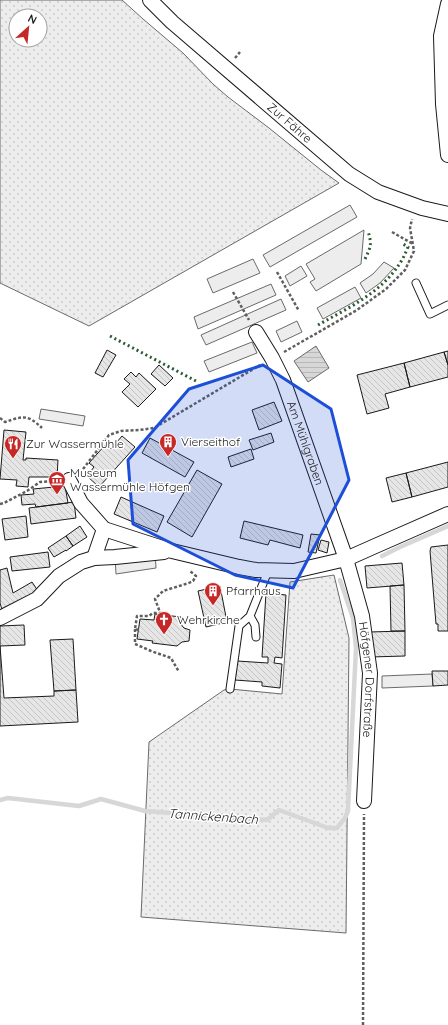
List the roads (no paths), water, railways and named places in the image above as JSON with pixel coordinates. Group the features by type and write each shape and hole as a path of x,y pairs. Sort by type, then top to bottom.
{"street":[{"name":"Zur Fähre","path":"150,0 172,22 349,174 378,192 422,208 448,214"},
{"path":"448,4 441,36 443,104 448,155"},
{"name":"Am Mühlgraben","path":"256,332 283,380 346,559"},
{"path":"70,480 81,503 104,529 172,551 256,570 294,571 346,559 448,514"},
{"path":"94,558 104,529"},
{"path":"0,618 37,599 59,576 80,562 94,558 172,551"},
{"name":"Höfgener Dorfstraße","path":"346,559 362,616 370,673 364,801"}],"lane":[{"path":"416,283 430,314 448,305"},
{"path":"230,689 239,626 250,616 268,570"},
{"path":"250,616 254,625 256,637"}],"waterway":[{"name":"Tannickenbach","path":"382,556 448,526"},
{"name":"Tannickenbach","path":"0,800 8,798 79,806 101,799 145,811 267,820 279,810 328,828 337,828 345,818 348,811 356,648 353,618 340,580"}],"place":[{"name":"Vierseithof","path":"168,457"},
{"name":"Zur Wassermühle","path":"13,459"},
{"name":"Museum Wassermühle Höfgen","path":"57,495"},
{"name":"Pfarrhaus","path":"213,606"},
{"name":"Wehrkirche","path":"164,635"}]}
